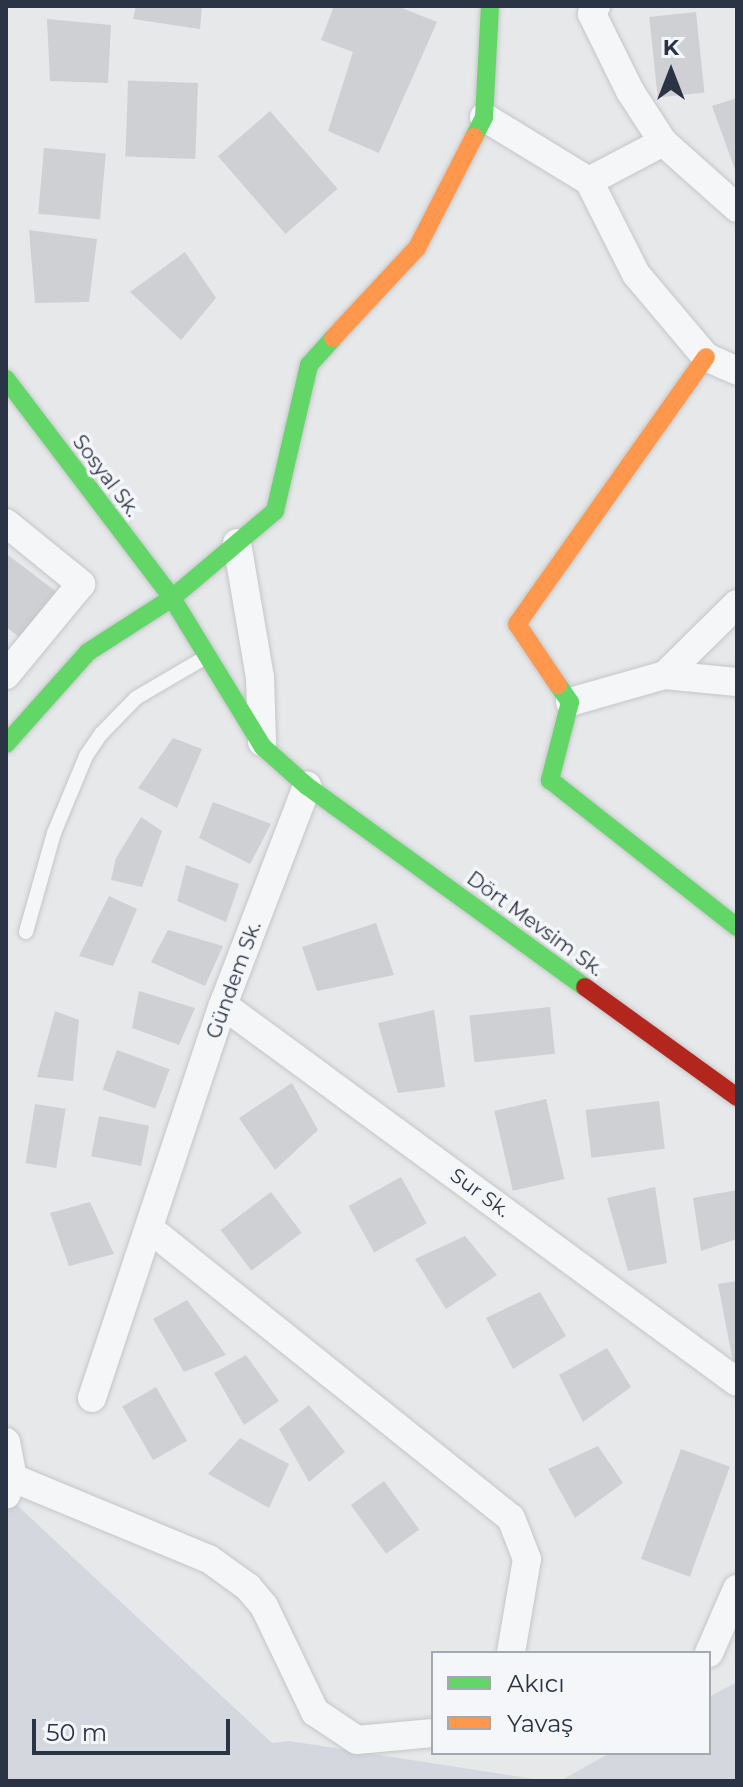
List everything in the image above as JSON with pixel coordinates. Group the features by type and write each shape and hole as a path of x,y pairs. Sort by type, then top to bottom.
{"street":[{"path":"6,744 88,652 172,598 275,511 309,365 417,248 484,117 489,6"},
{"path":"596,6 592,14 630,91 663,142 737,208"},
{"path":"484,117 589,181 636,274 706,357 737,371"},
{"path":"589,181 663,142"},
{"path":"706,357 517,624 570,702 550,780 737,927"},
{"name":"Sosyal Sk.","path":"6,379 172,598"},
{"path":"6,523 81,584 6,675"},
{"path":"237,543 260,677 263,747"},
{"path":"172,598 263,747 307,786"},
{"path":"665,675 737,604"},
{"path":"570,702 665,675 737,682"},
{"name":"Gündem Sk.","path":"92,1398 223,1005 307,786"},
{"name":"Dört Mevsim Sk.","path":"307,786 737,1097"},
{"name":"Sur Sk.","path":"223,1005 737,1382"},
{"path":"150,1229 511,1518 527,1559 511,1651"},
{"path":"6,1442 10,1487 209,1559 248,1587 264,1606 315,1712 357,1740 431,1733"},
{"path":"710,1651 737,1589"}],"lane":[{"path":"26,932 54,833 86,756 101,734 136,698 207,656"}],"shaded area":[{"path":"6,1495 272,1743 289,1741 547,1781 6,1781"},
{"path":"737,1682 737,1781 560,1781 606,1755 711,1755 711,1696"}],"building":[{"path":"136,6 202,6 200,29 133,19"},
{"path":"334,6 397,6 437,22 379,153 328,131 353,52 321,40"},
{"path":"696,12 704,93 658,97 649,17"},
{"path":"47,19 111,25 108,83 50,81"},
{"path":"128,81 198,83 195,159 125,157"},
{"path":"737,98 737,175 712,106"},
{"path":"270,111 338,189 285,234 218,156"},
{"path":"44,148 106,153 100,219 38,214"},
{"path":"29,230 97,239 89,302 35,303"},
{"path":"185,252 216,298 181,340 130,292"},
{"path":"8,555 58,593 22,639 6,627"},
{"path":"173,738 202,749 177,808 138,788"},
{"path":"213,802 271,824 250,864 199,838"},
{"path":"141,817 162,831 142,887 111,880 116,858"},
{"path":"186,865 239,884 226,922 177,901"},
{"path":"109,896 137,909 113,966 79,956"},
{"path":"376,923 394,975 317,991 302,947"},
{"path":"168,930 223,946 205,986 151,962"},
{"path":"139,991 195,1008 179,1045 132,1028"},
{"path":"550,1007 555,1054 474,1062 469,1015"},
{"path":"434,1010 445,1087 398,1093 378,1023"},
{"path":"55,1011 79,1020 73,1081 37,1077"},
{"path":"117,1050 170,1069 155,1109 103,1089"},
{"path":"292,1083 318,1130 275,1170 239,1118"},
{"path":"546,1099 564,1179 513,1191 494,1111"},
{"path":"659,1101 665,1149 591,1158 586,1110"},
{"path":"35,1104 66,1109 56,1168 26,1163"},
{"path":"99,1116 149,1126 141,1166 91,1156"},
{"path":"401,1177 427,1223 374,1252 349,1206"},
{"path":"655,1187 667,1263 628,1271 607,1198"},
{"path":"737,1190 737,1239 701,1251 693,1198"},
{"path":"271,1192 302,1233 251,1271 221,1230"},
{"path":"90,1202 114,1254 69,1266 50,1213"},
{"path":"465,1236 497,1275 446,1309 415,1259"},
{"path":"737,1281 737,1361 733,1362 718,1284"},
{"path":"540,1292 566,1336 513,1369 486,1318"},
{"path":"187,1300 226,1355 184,1372 153,1319"},
{"path":"607,1348 631,1387 583,1422 559,1375"},
{"path":"246,1355 279,1401 244,1425 214,1373"},
{"path":"156,1387 187,1441 153,1460 122,1406"},
{"path":"309,1405 345,1452 309,1482 279,1429"},
{"path":"240,1438 289,1464 269,1508 208,1474"},
{"path":"598,1446 623,1483 575,1518 548,1469"},
{"path":"681,1449 730,1467 690,1577 641,1559"},
{"path":"384,1481 419,1530 386,1554 351,1505"}],"traffic: fast":[{"path":"474,137 484,117 490,6"},
{"path":"6,744 88,652 172,598 275,511 309,365 333,338"},
{"path":"6,379 172,598 263,747 307,786 585,987"},
{"path":"558,685 570,702 550,780 737,927"}],"traffic: slow":[{"path":"333,338 417,248 474,137"},
{"path":"558,685 517,624 706,357"}],"traffic: jam":[{"path":"585,987 737,1097"}]}
